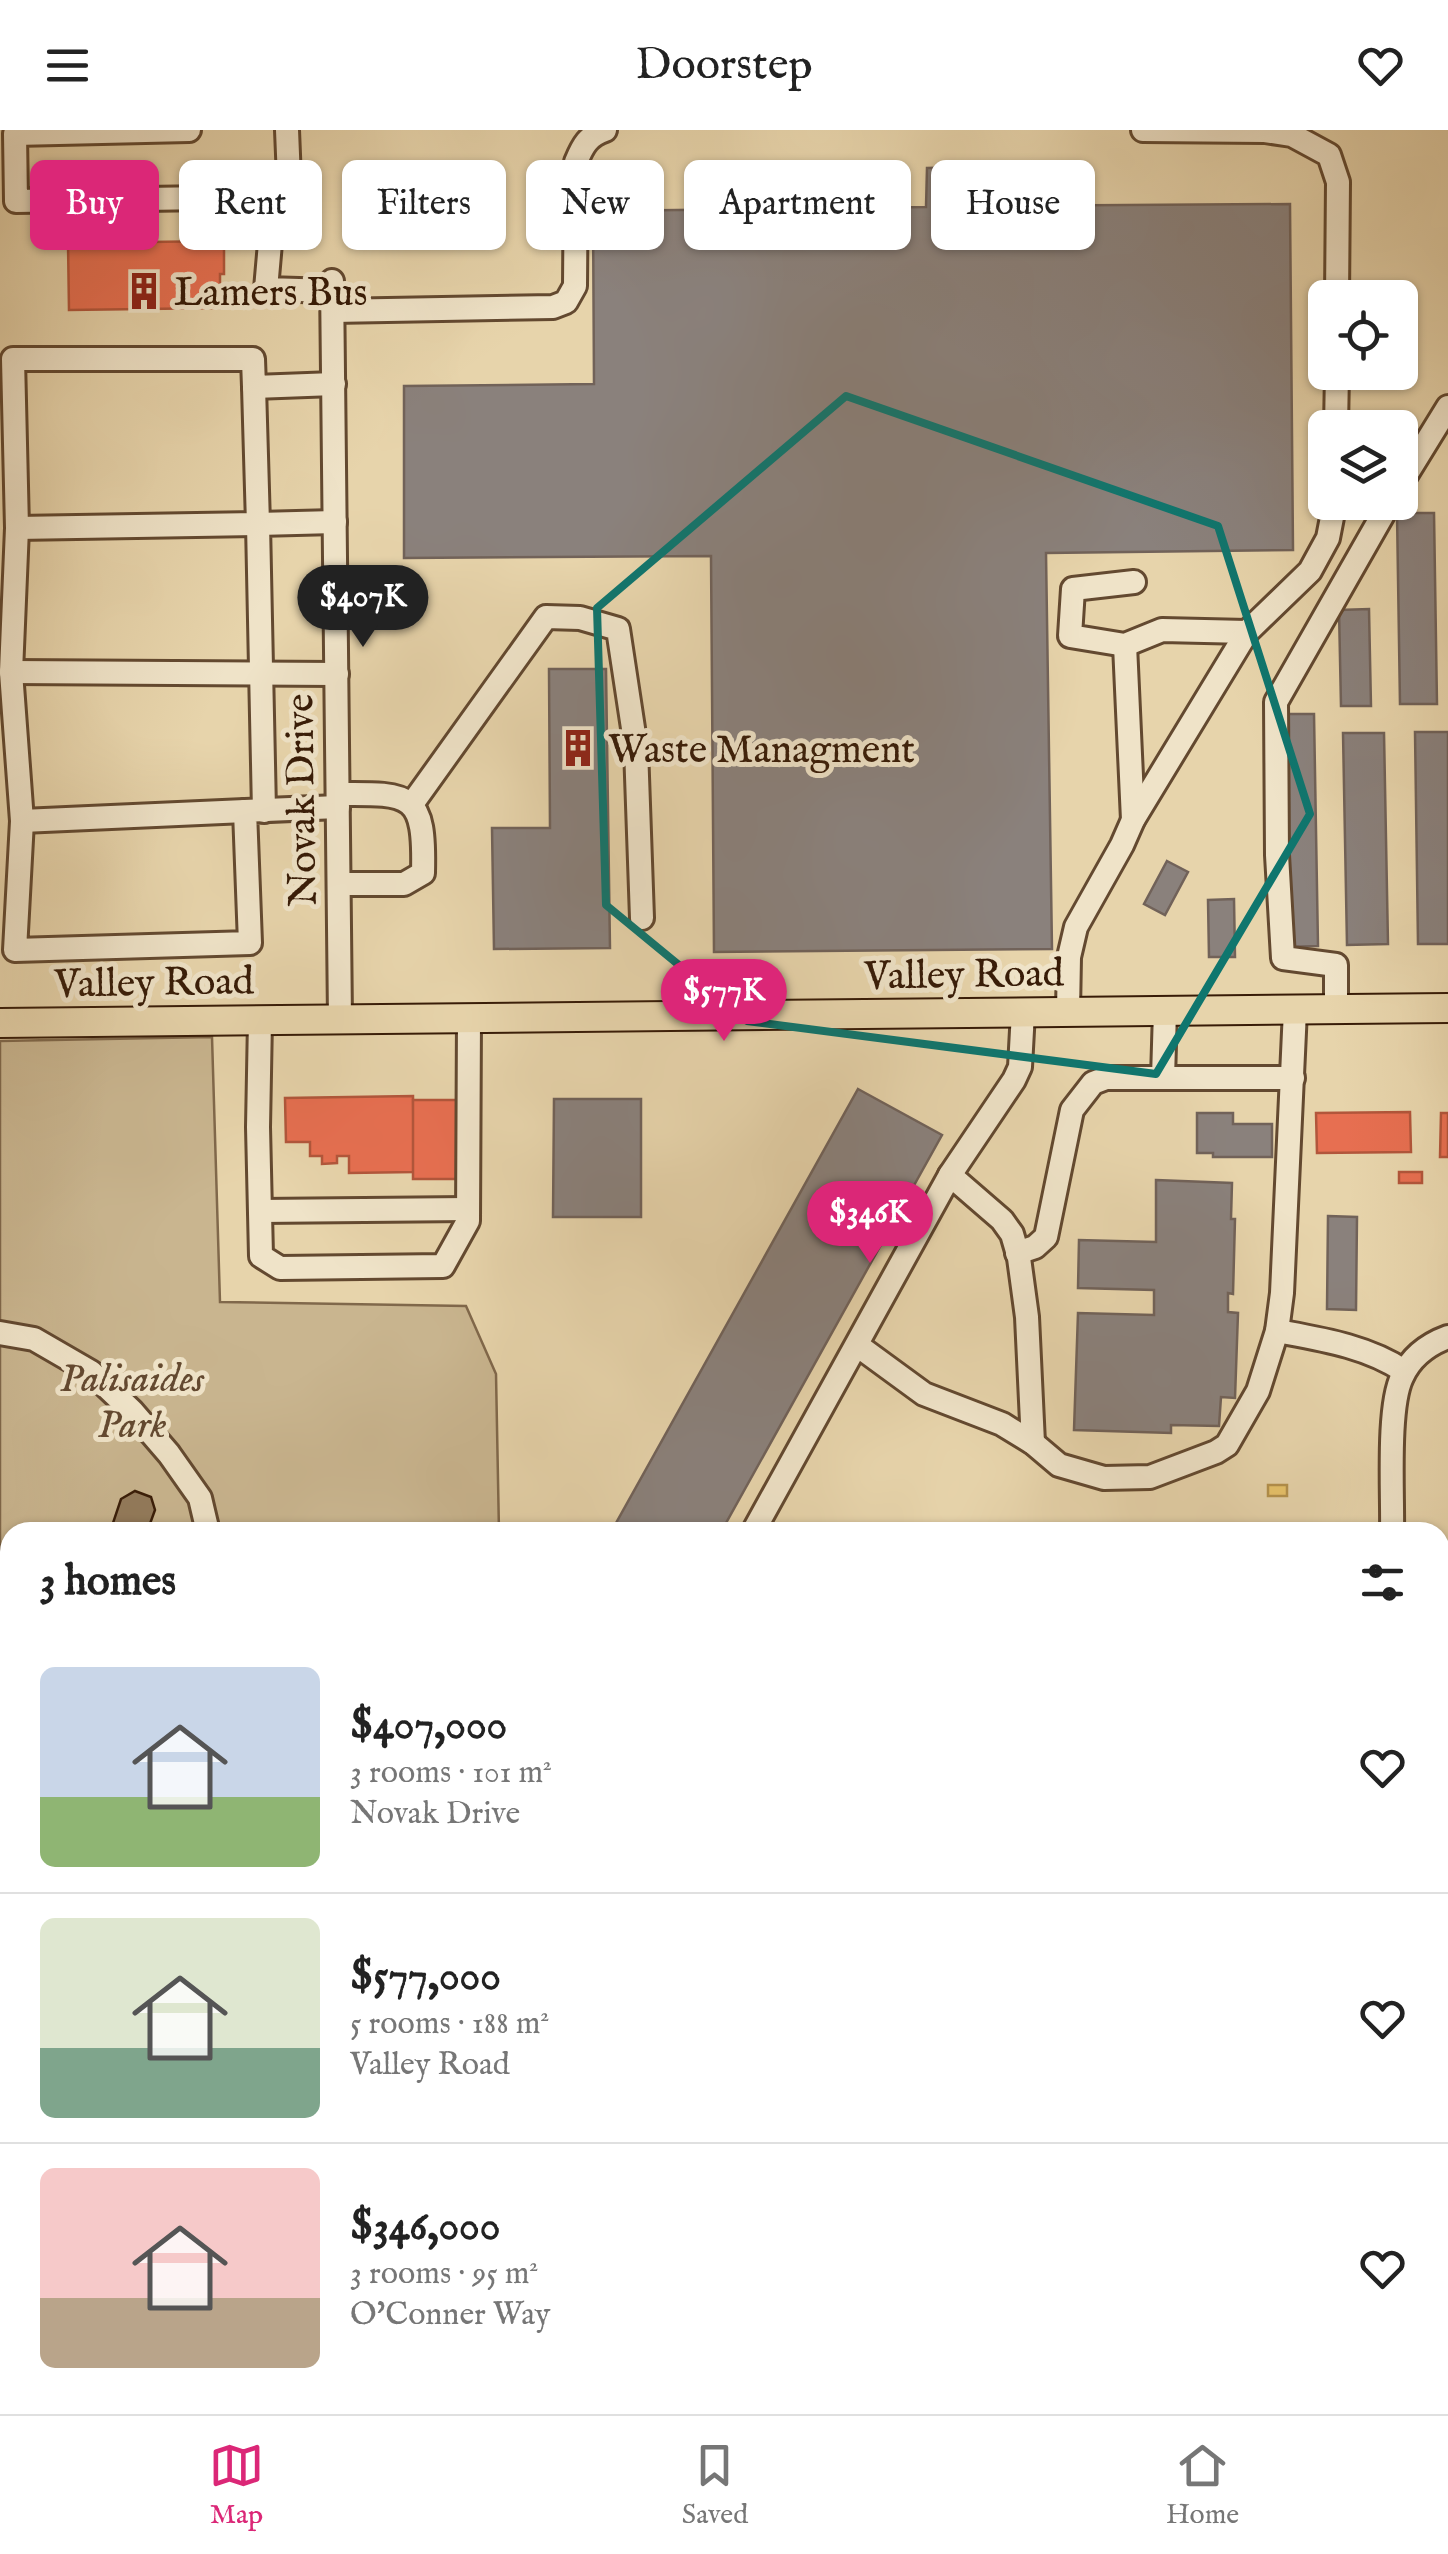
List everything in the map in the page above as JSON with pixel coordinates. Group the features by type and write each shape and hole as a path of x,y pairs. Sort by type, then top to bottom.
{"main road":[{"name":"Valley Road","path":"0,1023 1448,1008"}],"street":[{"path":"179,198 16,201 15,134 189,130"},
{"path":"286,130 288,160"},
{"path":"269,250 266,288 553,307 566,302 575,286 576,162 583,144 606,130"},
{"path":"1143,130 1265,130 1292,135 1329,155 1338,182 1337,280"},
{"name":"Novak Drive","path":"333,294 340,1019"},
{"path":"13,359 253,359 258,524 261,675 250,943 15,950 22,822 11,672 17,528 13,359"},
{"path":"254,387 334,384"},
{"path":"1418,455 1448,407"},
{"path":"1068,1011 1069,957 1076,928 1133,820 1247,632 1310,571 1328,538 1331,520"},
{"path":"1336,1009 1336,964 1283,958 1277,855 1276,702 1380,520"},
{"path":"17,528 335,522"},
{"path":"1134,582 1073,589 1070,636 1125,645 1162,630 1247,632"},
{"path":"412,804 546,617 580,618 618,628 636,748 642,918"},
{"path":"1125,645 1133,820"},
{"path":"11,672 336,674"},
{"path":"22,822 255,811 378,794 412,804 421,821 423,873 404,884 339,884"},
{"path":"857,1345 924,1394 1002,1424 1059,1465 1104,1478 1150,1477 1227,1445 1258,1391 1277,1330 1295,1010"},
{"path":"1163,1078 1165,1011"},
{"path":"759,1522 950,1176 1014,1080 1020,1066 1023,1012"},
{"path":"260,1020 261,1256 280,1268 444,1266 468,1221 469,1018"},
{"path":"1018,1252 1035,1247 1046,1237 1072,1110 1093,1083 1106,1078 1294,1078"},
{"path":"950,1176 1002,1220 1018,1252 1027,1317 1033,1443"},
{"path":"260,1211 468,1209"},
{"path":"1277,1330 1330,1341 1388,1360 1404,1371"},
{"path":"0,1333 34,1338 90,1372 132,1411 169,1454 200,1498 206,1522"},
{"path":"1392,1522 1394,1408 1399,1382 1421,1352 1448,1337"}],"highlighted area":[{"path":"846,396 1218,526 1310,814 1156,1074 747,1021 606,905 597,608"}],"green space":[{"name":"Palisaides Park","path":"212,1037 220,1302 466,1306 496,1374 499,1522 0,1522 0,1041"}],"building: Homes":[{"path":"1268,1485 1287,1485 1287,1496 1268,1496"}],"building: Shops":[{"name":"Lamers Bus","path":"159,242 179,242 179,250 224,250 220,308 69,310 68,250 159,250"},
{"path":"413,1096 414,1172 349,1173 349,1156 337,1156 337,1163 322,1164 322,1156 310,1156 310,1142 286,1142 285,1098"},
{"path":"413,1100 463,1100 463,1179 413,1179"},
{"path":"1410,1112 1411,1152 1317,1153 1316,1113"},
{"path":"1441,1113 1448,1113 1448,1157 1440,1157"},
{"path":"1399,1172 1422,1172 1422,1183 1399,1183"}],"building: Industry":[{"path":"927,168 931,168 931,250 1095,250 1095,205 1290,204 1293,550 1046,553 1052,949 714,952 711,556 404,558 404,386 594,384 593,250 664,250 664,210 684,210 684,250 911,250 911,207 926,207"},
{"path":"1418,513 1434,513 1437,704 1400,704 1397,520 1418,520"},
{"path":"1369,609 1371,706 1341,706 1339,610"},
{"name":"Waste Managment","path":"549,669 606,669 610,948 494,949 492,828 550,828"},
{"path":"1282,714 1314,714 1318,946 1286,947"},
{"path":"1415,732 1448,732 1448,944 1418,944"},
{"path":"1343,733 1384,733 1388,944 1347,945"},
{"path":"1167,861 1188,872 1165,915 1144,904"},
{"path":"1234,899 1235,957 1209,957 1208,900"},
{"path":"858,1089 942,1135 727,1522 617,1522"},
{"path":"554,1099 641,1099 641,1217 553,1217"},
{"path":"1197,1113 1233,1113 1233,1124 1272,1124 1272,1157 1213,1157 1213,1153 1197,1153"},
{"path":"1156,1180 1232,1183 1233,1294 1228,1293 1228,1312 1238,1313 1235,1398 1221,1397 1219,1426 1171,1425 1171,1433 1074,1430 1078,1313 1154,1315 1154,1290 1078,1288 1079,1240 1156,1242"},
{"path":"1328,1216 1357,1217 1356,1310 1327,1309"}],"building: Other":[{"path":"135,1491 151,1497 155,1510 151,1522 113,1522 121,1499"}],"place":[{"name":"Lamers Bus","path":"144,291"},
{"name":"Waste Managment","path":"578,748"}]}
